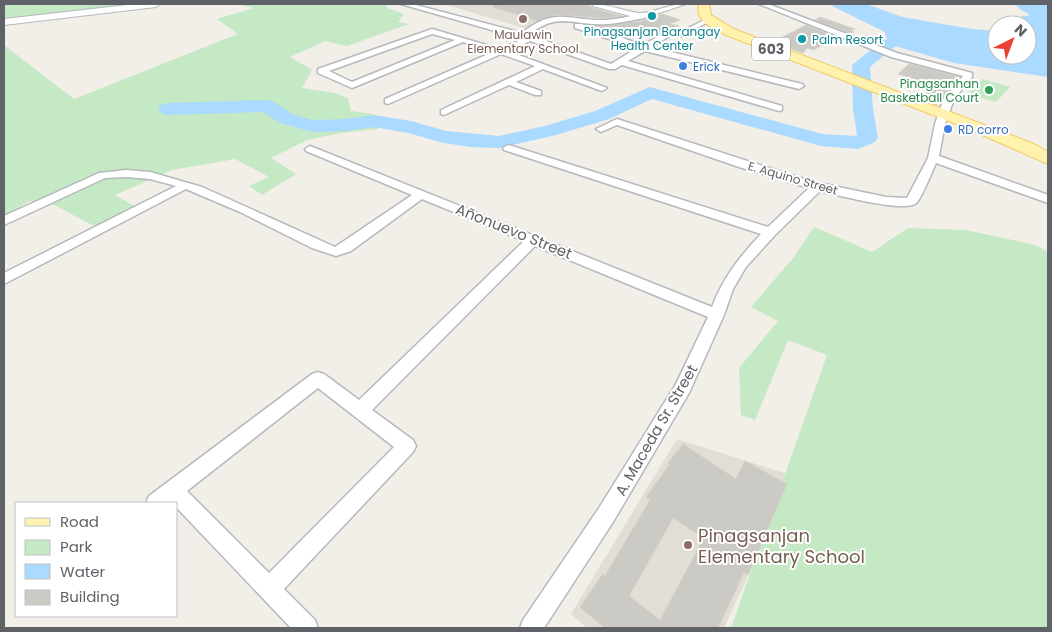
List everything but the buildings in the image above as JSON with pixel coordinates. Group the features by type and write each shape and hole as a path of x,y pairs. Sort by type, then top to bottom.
{"main road":[{"path":"704,4 702,8 708,20"},
{"name":"603","path":"708,20 753,42 1005,138 1048,159"}],"street":[{"path":"4,22 154,4"},
{"path":"405,4 526,38 610,66 622,62 670,32 680,35 708,20"},
{"path":"596,4 641,16"},
{"path":"388,101 503,52 526,38 534,27 557,19 608,22 641,16 682,4"},
{"name":"E. Aquino Street","path":"601,129 617,122 816,188 906,203 912,201 932,158 949,98 968,75 870,46 762,4"},
{"path":"557,19 644,48 799,86"},
{"path":"462,40 352,85 321,70 432,31 503,52 602,88"},
{"path":"622,62 779,108"},
{"path":"444,112 543,66"},
{"path":"509,82 538,93"},
{"path":"508,148 770,232"},
{"name":"Añonuevo Street","path":"310,149 717,315"},
{"path":"932,158 1048,199"},
{"path":"4,221 103,175 132,174 186,185 336,252 346,248 422,194"},
{"path":"4,279 186,185"},
{"name":"A. Maceda Sr. Street","path":"532,628 606,515 683,388 717,315 726,290 741,264 770,232 816,188"},
{"path":"360,410 534,239"},
{"path":"157,502 318,379 407,446 270,588"},
{"path":"173,490 307,628"}],"shaded area":[{"name":"Maulawin Elementary School","path":"444,4 560,4 577,8 527,29"},
{"name":"Pinagsanjan Elementary School","path":"677,439 794,476 724,628 587,628 571,614"}],"green space":[{"path":"4,4 130,4 4,20"},
{"path":"237,4 386,4 387,8 404,14 398,22 409,24 347,46 325,41 290,57 312,70 302,88 335,93 348,98 351,111 374,114 378,129 341,133 307,140 271,158 296,174 262,195 249,186 269,177 235,159 172,170 115,195 134,206 102,230 54,205 29,201 4,217 4,45 74,99 238,34 217,19 254,8"},
{"name":"Pinagsanhan Basketball Court","path":"983,79 1010,87 996,102 968,94"},
{"path":"814,227 872,252 908,228 966,230 1035,245 1048,252 1048,628 731,628 827,355 788,340 755,420 741,415 739,368 778,321 751,307 794,257"}],"water":[{"path":"828,4 866,4 902,17 987,30 987,65 1037,65 1037,15 1028,15 1015,4 1048,4 1048,77 954,63 888,44 885,32"}],"waterway":[{"path":"168,109 267,106 287,119 313,126 347,125 374,121 411,127 444,137 471,141 499,142 549,131 602,115 650,93 821,140 858,143 868,138 863,109 861,65 888,44 917,33"}],"place":[{"name":"Pinagsanjan Barangay Health Center","path":"652,16"},
{"name":"Maulawin Elementary School","path":"523,19"},
{"name":"Palm Resort","path":"802,39"},
{"name":"Erick","path":"683,66"},
{"name":"Pinagsanhan Basketball Court","path":"989,90"},
{"name":"RD corro","path":"948,129"},
{"name":"Pinagsanjan Elementary School","path":"688,545"}]}
